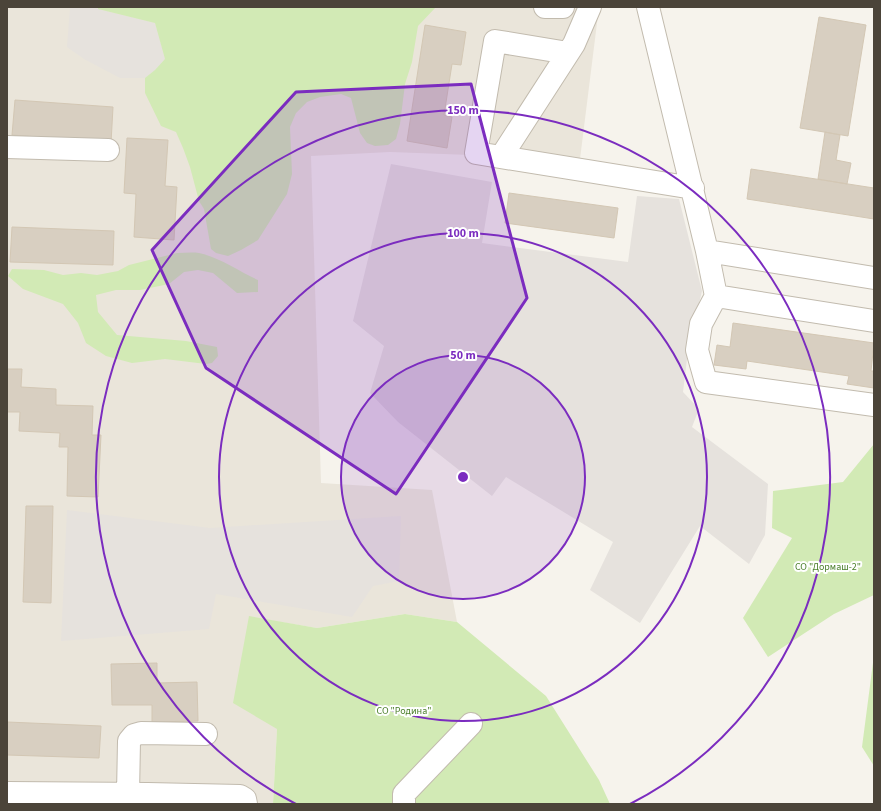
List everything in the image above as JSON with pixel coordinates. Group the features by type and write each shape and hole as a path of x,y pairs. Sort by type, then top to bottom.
{"lane":[{"path":"545,7 563,7"},
{"path":"501,157 574,44 590,7"},
{"path":"648,7 693,188 716,296 701,324 697,350 706,382 874,405"},
{"path":"568,53 495,41 476,153 693,188"},
{"path":"7,147 108,150"},
{"path":"707,251 874,278"},
{"path":"716,296 874,321"},
{"path":"404,804 404,794 471,724"},
{"path":"141,797 129,741 134,735 141,733 206,734"},
{"path":"7,793 141,797 240,796 245,799 246,804"}],"highlighted area":[{"path":"471,84 527,298 396,494 206,368 152,250 296,92"}],"shaded area":[{"path":"7,7 599,7 580,159 390,152 311,156 321,483 432,490 457,622 405,614 317,628 249,617 277,729 273,804 7,804"},
{"path":"70,7 98,7 98,9 155,23 165,59 145,78 120,78 84,59 67,47"},
{"path":"391,164 492,182 482,243 628,262 637,196 679,199 702,291 688,351 683,392 699,409 692,427 768,484 765,535 749,564 700,526 640,623 590,590 613,542 506,477 492,496 398,422 370,393 384,346 353,321"},
{"path":"67,510 210,528 401,516 399,581 373,586 352,617 216,594 209,629 61,641"}],"green space":[{"path":"98,7 436,7 418,26 412,62 405,84 400,124 396,139 388,145 375,146 367,143 360,133 351,98 341,94 320,97 307,102 296,113 290,127 292,174 287,194 258,240 228,256 216,253 211,249 204,209 199,201 190,167 183,148 176,132 161,126 145,93 145,78 165,59 155,23 98,9"},
{"path":"177,253 199,253 222,261 258,280 258,292 237,293 213,273 198,270 184,272 169,284 140,290 116,290 96,295 98,312 117,335 186,341 217,347 218,356 212,363 206,364 165,359 132,363 106,356 86,343 78,323 63,304 23,289 8,276 12,269 44,270 63,275 81,273 97,275 118,271 129,265"},
{"name":"СО \"Дормаш-2\"","path":"874,444 874,595 834,614 768,657 743,618 792,538 772,528 773,491 843,482"},
{"name":"СО \"Родина\"","path":"405,614 457,622 546,696 599,780 610,804 273,804 277,729 233,703 249,616 317,628"},
{"path":"874,655 874,766 862,747"}],"building":[{"path":"819,17 866,25 848,136 800,128"},
{"path":"425,25 466,32 461,65 452,64 444,115 452,117 447,148 407,141"},
{"path":"15,100 113,107 111,143 12,135"},
{"path":"825,132 840,135 836,160 851,163 847,184 818,179"},
{"path":"127,138 168,140 165,186 177,187 174,240 134,237 136,194 124,193"},
{"path":"751,169 874,188 874,219 747,199"},
{"path":"509,193 618,208 614,238 505,223"},
{"path":"12,227 114,231 113,265 10,262"},
{"path":"733,323 874,343 871,371 874,371 874,388 847,384 849,376 747,361 746,369 714,365 717,345 730,347"},
{"path":"7,369 22,369 21,387 56,389 56,405 93,406 92,435 101,435 98,497 67,496 68,447 59,447 60,433 19,431 20,412 7,412"},
{"path":"26,506 53,506 51,603 23,602"},
{"path":"157,663 157,683 197,682 198,721 152,722 152,705 112,705 111,664"},
{"path":"7,722 101,726 99,758 7,755"}]}
